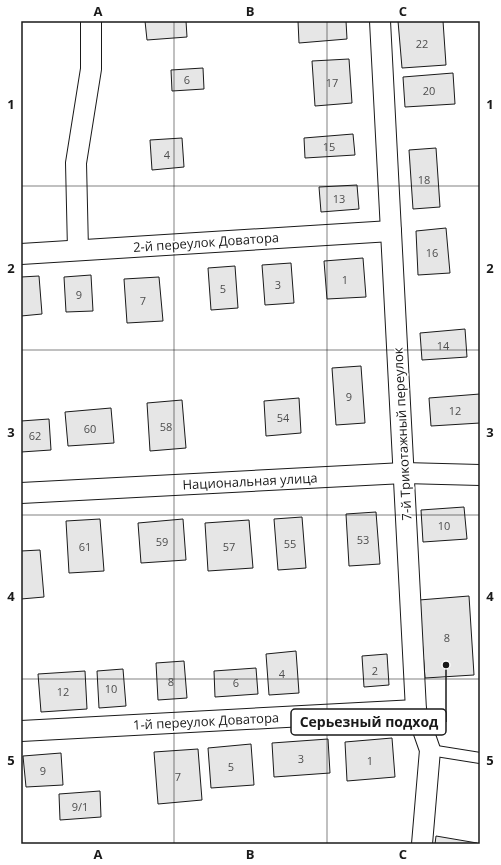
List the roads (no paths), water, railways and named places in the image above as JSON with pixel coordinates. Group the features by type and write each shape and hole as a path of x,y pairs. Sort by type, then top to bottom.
{"street":[{"path":"78,250 76,162 91,69 91,21"},
{"name":"7-й Трикотажный переулок","path":"380,21 416,710 430,750 422,844"},
{"name":"2-й переулок Доватора","path":"21,254 391,231"},
{"name":"Национальная улица","path":"21,493 404,473 480,475"},
{"name":"1-й переулок Доватора","path":"21,731 416,710"}],"lane":[{"path":"430,750 480,758"}],"place":[{"name":"Серьезный подход","path":"446,665"}]}
